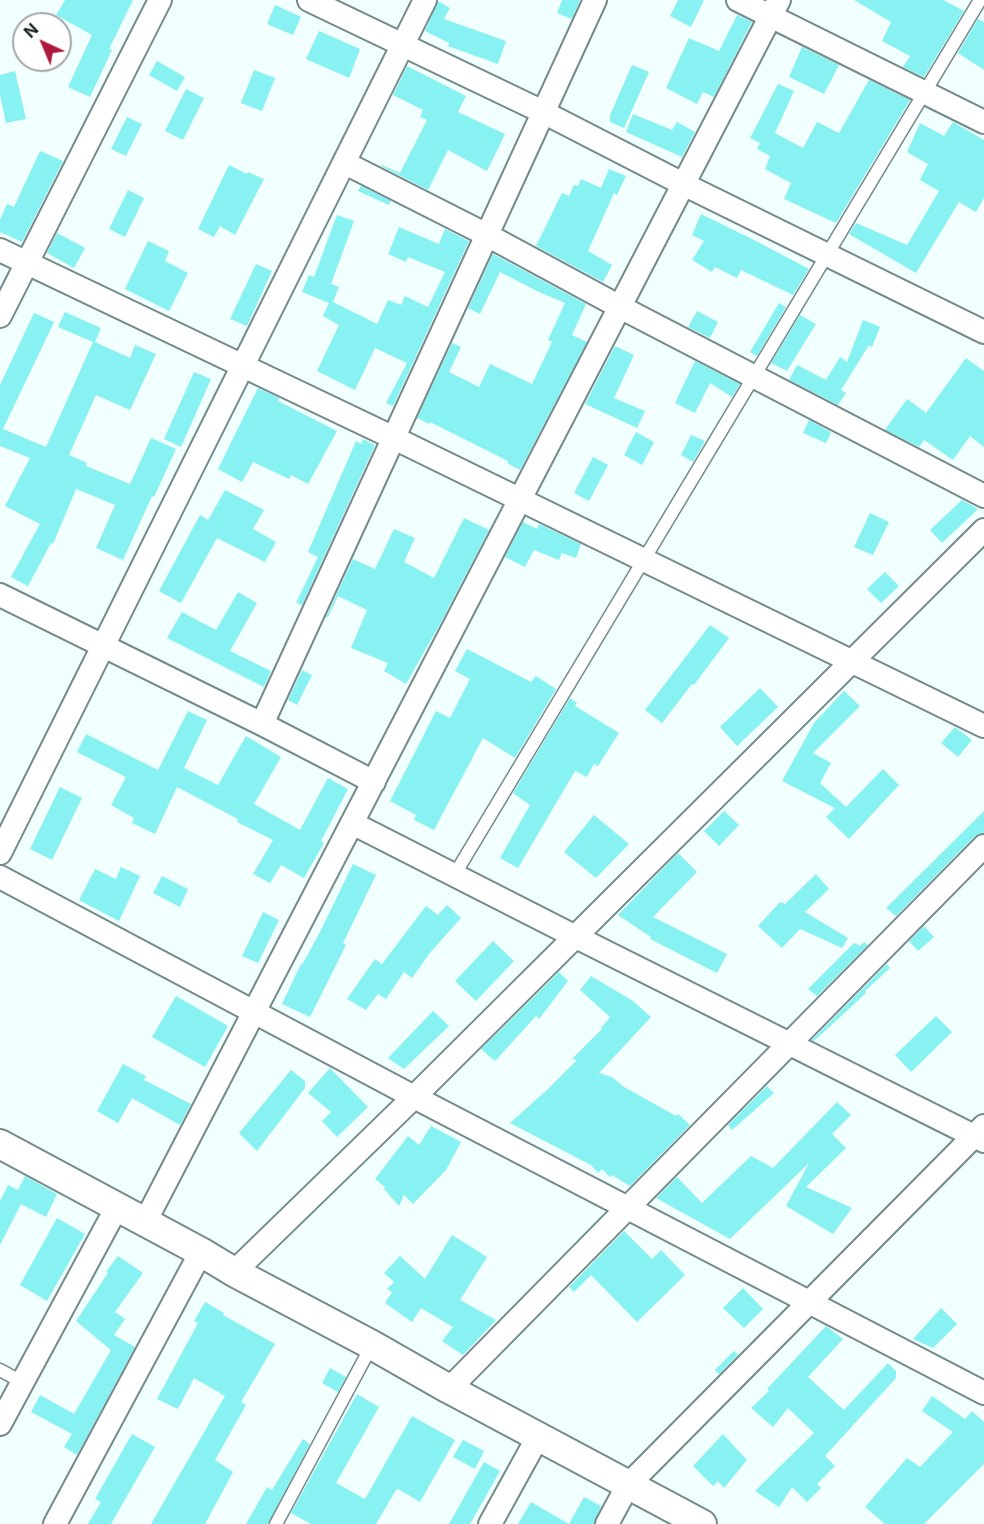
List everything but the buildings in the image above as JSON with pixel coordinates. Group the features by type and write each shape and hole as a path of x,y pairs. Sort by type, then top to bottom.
{"street":[{"path":"0,316 160,0"},
{"path":"309,0 543,112 683,184 984,332"},
{"path":"0,853 425,0"},
{"path":"262,724 595,0"},
{"path":"738,0 774,8 924,92 984,122"},
{"path":"145,1222 774,8"},
{"path":"345,163 488,235 620,307 984,496"},
{"path":"0,250 394,438 984,726"},
{"path":"234,1272 984,530"},
{"path":"0,595 374,782"},
{"path":"352,823 789,1044 981,1134 810,1301 628,1485 607,1524"},
{"path":"449,1389 984,846"},
{"path":"0,877 984,1393"},
{"path":"0,1144 702,1524"},
{"path":"0,1424 117,1207"},
{"path":"55,1524 201,1252"},
{"path":"490,1524 539,1435"}],"lane":[{"path":"455,874 980,0"},
{"path":"276,1524 372,1345"},
{"path":"0,1370 22,1382"}]}
